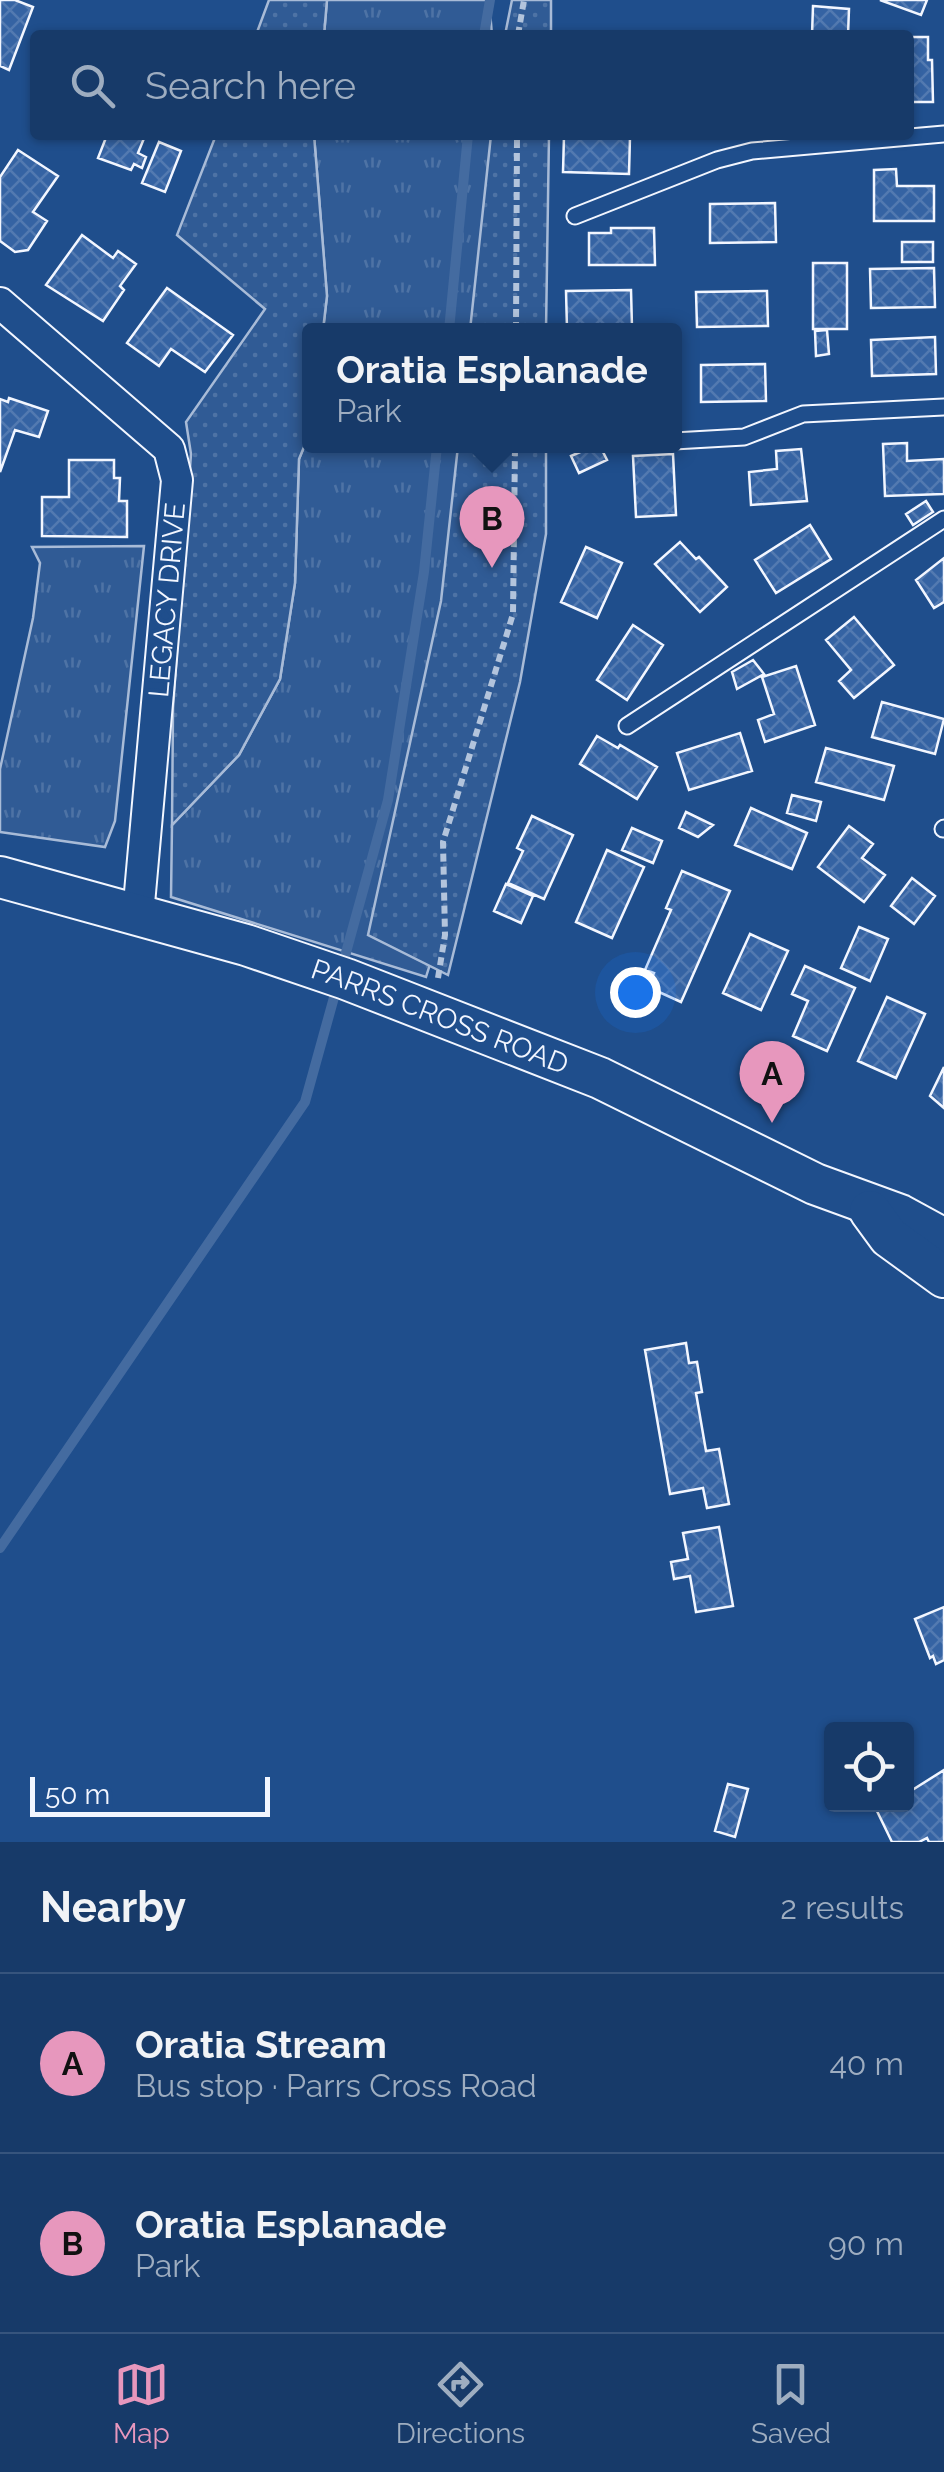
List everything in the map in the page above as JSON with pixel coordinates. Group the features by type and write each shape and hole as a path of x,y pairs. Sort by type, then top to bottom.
{"main road":[{"name":"PARRS CROSS ROAD","path":"0,877 246,945 432,1012 600,1078 816,1184 900,1216 944,1240"},
{"name":"PARRS CROSS ROAD","path":"865,1203 890,1237 944,1277"}],"street":[{"name":"LEGACY DRIVE","path":"0,304 169,449 178,480 138,915"}],"lane":[{"path":"914,137 944,134"},
{"path":"575,216 717,160 752,151 876,140"},
{"path":"682,441 744,437 803,414 944,407"},
{"path":"628,726 944,519"}],"path":[{"path":"519,30 524,0"},
{"path":"516,323 517,140"},
{"path":"439,972 444,935 443,842 513,614 515,453"}],"green space":[{"path":"269,0 327,0 324,30 258,30"},
{"path":"327,0 489,0 492,30 324,30"},
{"path":"512,0 551,0 551,30 506,30"},
{"path":"214,140 314,140 327,296 324,323 302,323 302,452 295,583 280,679 239,755 172,825 173,708 191,454 186,422 265,309 177,235"},
{"path":"314,140 500,140 503,323 324,323 327,296"},
{"path":"490,140 549,140 546,323 471,323"},
{"path":"302,452 502,453 439,935 426,977 171,897 172,825 239,755 280,679 295,583"},
{"path":"457,453 546,453 546,534 520,682 448,975 368,935 441,601"},
{"path":"144,546 115,821 105,847 0,832 0,769 33,618 40,563 32,547"}],"building":[{"path":"0,0 15,0 33,7 9,70 0,66"},
{"path":"880,0 927,0 921,15"},
{"path":"813,6 849,9 848,30 812,30"},
{"path":"914,37 928,37 933,102 914,102"},
{"path":"105,140 143,140 138,153 146,157 142,168 134,164 131,170 98,158"},
{"path":"564,140 630,140 629,174 563,172"},
{"path":"159,142 181,151 165,192 142,183"},
{"path":"18,150 58,176 33,212 47,221 28,250 15,252 0,241 0,177"},
{"path":"896,169 897,186 934,186 934,221 874,221 874,170"},
{"path":"775,203 776,242 710,243 710,204"},
{"path":"611,228 654,228 655,265 589,265 589,233 611,233"},
{"path":"82,235 113,258 118,251 136,264 103,321 46,285"},
{"path":"902,242 933,242 933,262 902,262"},
{"path":"813,263 847,263 847,329 813,329"},
{"path":"934,268 935,307 871,308 870,269"},
{"path":"167,288 233,335 205,372 171,349 159,366 127,343"},
{"path":"631,290 632,323 567,323 566,291"},
{"path":"767,291 768,326 697,327 696,292"},
{"path":"827,330 829,354 816,356 815,331"},
{"path":"935,337 936,374 872,376 871,340"},
{"path":"765,364 766,401 701,402 701,365"},
{"path":"9,398 48,411 39,437 15,430 0,472 0,399 8,402"},
{"path":"907,443 907,461 944,459 944,494 885,496 883,444"},
{"path":"801,449 807,501 751,505 749,472 777,469 776,451"},
{"path":"604,453 607,460 579,473 571,456"},
{"path":"673,454 676,515 636,517 633,456"},
{"path":"69,460 114,460 114,478 120,478 119,501 127,501 127,537 42,536 42,497 69,497"},
{"path":"926,501 933,512 913,525 906,514"},
{"path":"810,525 831,559 776,593 755,560"},
{"path":"680,542 727,587 700,612 655,564"},
{"path":"586,547 622,563 597,618 561,602"},
{"path":"944,558 944,602 934,608 916,580"},
{"path":"854,617 894,665 854,698 839,681 851,670 826,640"},
{"path":"633,625 663,645 627,700 597,680"},
{"path":"753,660 764,674 737,689 732,672"},
{"path":"796,666 815,725 765,742 758,720 774,714 762,677"},
{"path":"882,702 944,719 935,754 872,737"},
{"path":"740,733 752,771 689,790 677,753"},
{"path":"597,736 657,767 637,799 580,764"},
{"path":"826,748 894,766 884,800 816,782"},
{"path":"792,795 821,802 816,821 787,813"},
{"path":"751,808 807,833 792,869 735,845"},
{"path":"686,812 713,825 698,837 679,828"},
{"path":"532,816 573,835 544,899 508,883 523,851 517,848"},
{"path":"849,826 873,844 862,858 885,875 864,902 818,867"},
{"path":"632,828 662,841 653,863 622,850"},
{"path":"607,850 644,867 612,938 576,922"},
{"path":"682,871 730,891 681,1002 648,987 654,973 645,970 671,910 666,908"},
{"path":"912,878 935,896 914,924 891,906"},
{"path":"506,884 533,896 521,923 494,911"},
{"path":"859,927 888,939 870,981 841,968"},
{"path":"750,934 788,951 761,1010 723,993"},
{"path":"805,966 855,988 827,1051 793,1036 808,1001 792,994"},
{"path":"887,997 925,1014 896,1078 858,1061"},
{"path":"944,1067 944,1108 930,1096"},
{"path":"686,1343 689,1363 697,1362 702,1392 696,1393 706,1451 719,1449 729,1504 707,1508 703,1488 670,1494 645,1350"},
{"path":"719,1527 733,1606 696,1612 690,1576 674,1579 671,1562 688,1559 683,1533"},
{"path":"944,1607 944,1660 936,1664 915,1619"},
{"path":"944,1770 944,1842 929,1842 927,1838 919,1842 892,1842 877,1812 914,1812 914,1789"},
{"path":"728,1784 748,1789 735,1837 715,1831"}],"waterway":[{"path":"485,30 490,0"},
{"path":"450,323 468,140"},
{"path":"342,967 388,800 424,572 436,453"},
{"path":"0,1548 305,1102 338,983"}],"place":[{"name":"Oratia Esplanade","path":"492,568"},
{"name":"Oratia Stream","path":"772,1123"}]}
